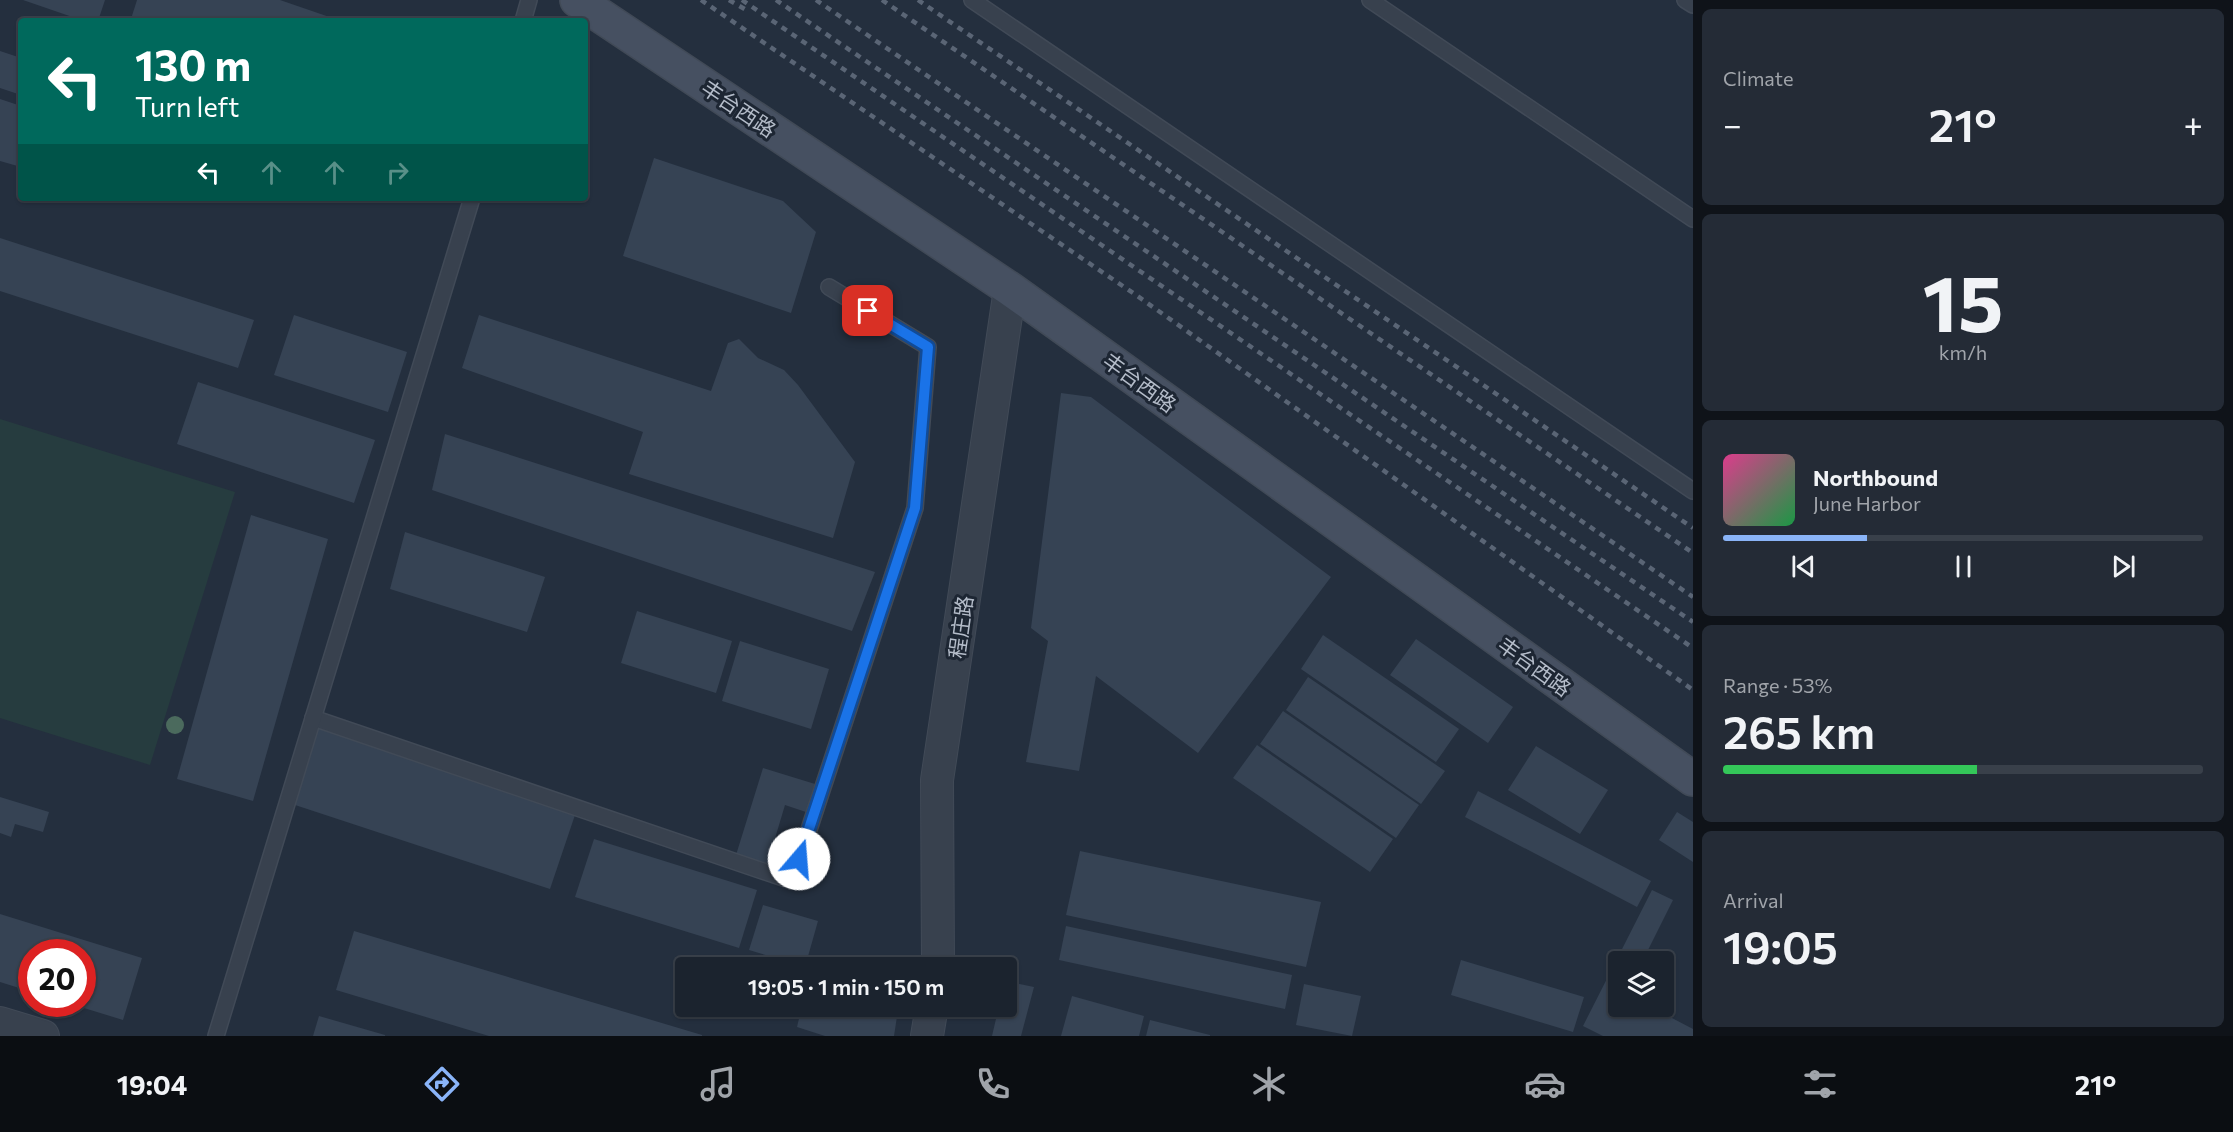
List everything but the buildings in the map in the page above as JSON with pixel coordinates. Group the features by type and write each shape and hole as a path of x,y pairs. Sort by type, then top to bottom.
{"main road":[{"name":"丰台西路","path":"577,0 1010,289 1693,780"}],"street":[{"name":"程庄路","path":"938,957 937,780 1010,289"},
{"path":"927,1036 930,1017"},
{"path":"0,1023 43,1036"}],"lane":[{"path":"525,18 529,0"},
{"path":"972,0 1693,491"},
{"path":"1370,0 1693,219"},
{"path":"1685,0 1693,5"},
{"path":"216,1036 471,201"},
{"path":"313,718 792,881 915,508 928,347 829,287"}],"green space":[{"path":"0,419 235,492 150,765 0,718"}],"railway":[{"path":"701,0 1136,295 1693,690"},
{"path":"729,0 748,11"},
{"path":"742,0 1693,648"},
{"path":"776,0 1693,622"},
{"path":"816,0 1693,597"},
{"path":"882,0 1693,553"},
{"path":"918,0 1693,528"}],"route":[{"path":"799,859 915,508 928,347 868,311"}]}
